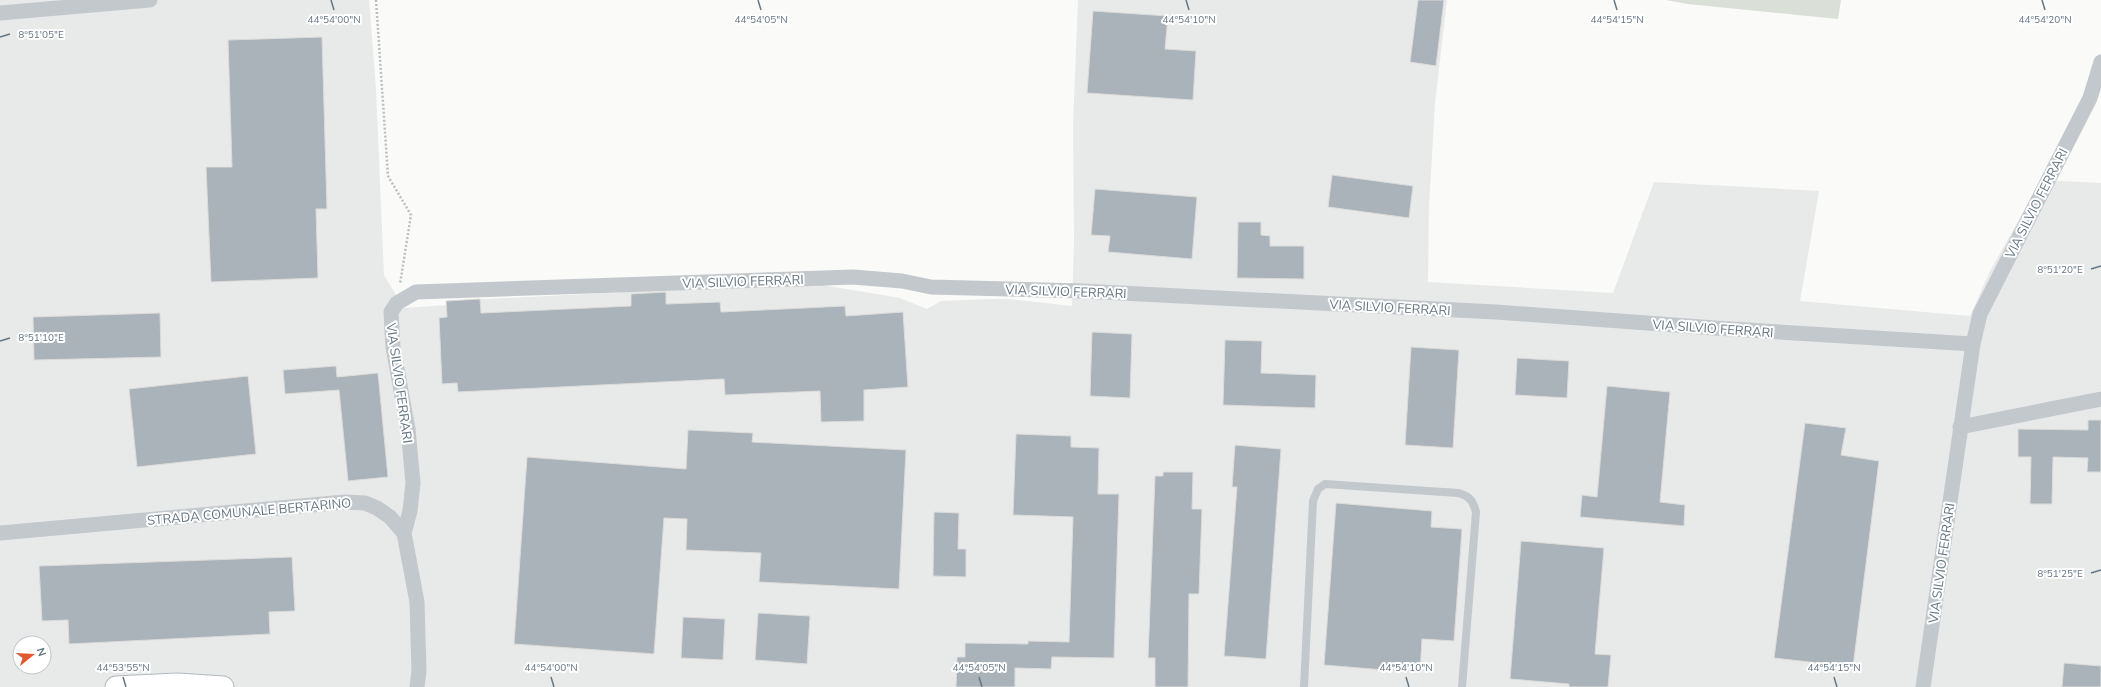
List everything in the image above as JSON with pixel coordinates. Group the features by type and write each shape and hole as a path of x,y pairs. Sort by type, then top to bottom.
{"main road":[{"path":"116,687 178,684 223,687"}],"street":[{"path":"0,13 150,0"},
{"name":"VIA SILVIO FERRARI","path":"1923,687 1960,427 1973,344 1980,314 2090,98 2101,62"},
{"name":"VIA SILVIO FERRARI","path":"404,533 410,511 413,483 408,429 392,347 391,312 397,303 416,292 853,277 902,281 931,287 1082,291 1496,312 1715,328 1973,344"},
{"path":"1960,427 2101,399"},
{"name":"STRADA COMUNALE BERTARINO","path":"0,533 345,502 365,503 377,508 390,517 404,533"},
{"path":"404,533 417,602 419,671 417,687"}],"lane":[{"path":"1304,687 1313,501 1318,489 1325,484 1458,493 1467,495 1474,502 1476,512 1462,687"}],"path":[{"path":"376,0 388,176 411,215 397,303"}],"shaded area":[{"path":"0,0 369,0 376,89 384,275 404,308 446,305 446,301 666,290 823,285 900,298 927,309 941,301 989,299 1010,299 1072,306 1074,242 1073,125 1078,0 1447,0 1435,103 1429,207 1428,282 1613,293 1654,182 1819,191 1800,301 1970,316 1989,273 2041,180 2101,183 2101,687 0,687"},
{"path":"1666,0 1841,0 1838,19 1688,4"}],"building":[{"path":"1418,0 1444,0 1436,66 1410,62"},
{"path":"1093,11 1168,16 1165,49 1196,51 1193,100 1087,93"},
{"path":"322,37 327,209 316,209 318,278 211,282 206,167 232,167 228,40"},
{"path":"1332,175 1413,186 1409,218 1328,207"},
{"path":"1095,189 1197,197 1192,259 1108,252 1110,236 1091,235"},
{"path":"1238,222 1261,222 1261,235 1270,236 1270,246 1304,246 1304,279 1237,278"},
{"path":"666,292 666,304 720,302 721,312 845,306 846,316 903,312 908,387 864,390 864,421 821,422 820,391 725,395 724,379 458,392 457,383 442,384 439,318 447,317 446,301 480,299 481,313 631,306 631,294"},
{"path":"160,313 161,357 34,360 33,317"},
{"path":"1092,332 1132,334 1130,398 1090,396"},
{"path":"1225,340 1262,341 1261,373 1316,375 1315,408 1223,405"},
{"path":"1411,347 1459,350 1453,448 1405,445"},
{"path":"1517,358 1569,361 1567,398 1515,395"},
{"path":"336,366 337,377 378,373 388,477 348,481 339,390 285,394 283,370"},
{"path":"248,376 256,454 137,467 129,389"},
{"path":"1607,386 1670,392 1660,502 1685,505 1684,526 1580,517 1582,495 1597,497"},
{"path":"2088,420 2101,420 2101,472 2087,472 2088,458 2053,457 2052,504 2030,504 2031,457 2018,457 2018,429 2088,430"},
{"path":"1805,423 1846,428 1841,455 1879,461 1853,667 1774,658"},
{"path":"688,430 753,433 752,442 906,450 899,589 759,582 761,553 686,550 687,519 664,518 654,654 514,644 527,457 686,469"},
{"path":"1016,434 1071,436 1071,447 1099,448 1098,494 1119,494 1114,658 1052,657 1051,669 1015,668 1015,687 956,687 957,657 965,657 965,643 1028,644 1028,641 1069,642 1073,517 1013,515"},
{"path":"1235,445 1281,449 1266,659 1224,656 1237,487 1232,487"},
{"path":"1163,472 1193,472 1192,509 1202,509 1199,594 1189,594 1188,687 1155,687 1155,658 1148,658 1155,476 1163,476"},
{"path":"1336,503 1432,511 1431,527 1462,529 1454,641 1422,639 1420,673 1324,665"},
{"path":"934,512 959,513 958,549 966,549 966,577 933,576"},
{"path":"1521,541 1604,548 1595,654 1611,655 1608,687 1569,687 1569,684 1510,679"},
{"path":"292,557 295,611 269,612 270,634 69,644 68,620 42,621 39,566"},
{"path":"758,613 810,616 807,664 755,660"},
{"path":"683,617 725,619 723,660 681,658"},
{"path":"2064,663 2101,666 2101,687 2062,687"}]}
